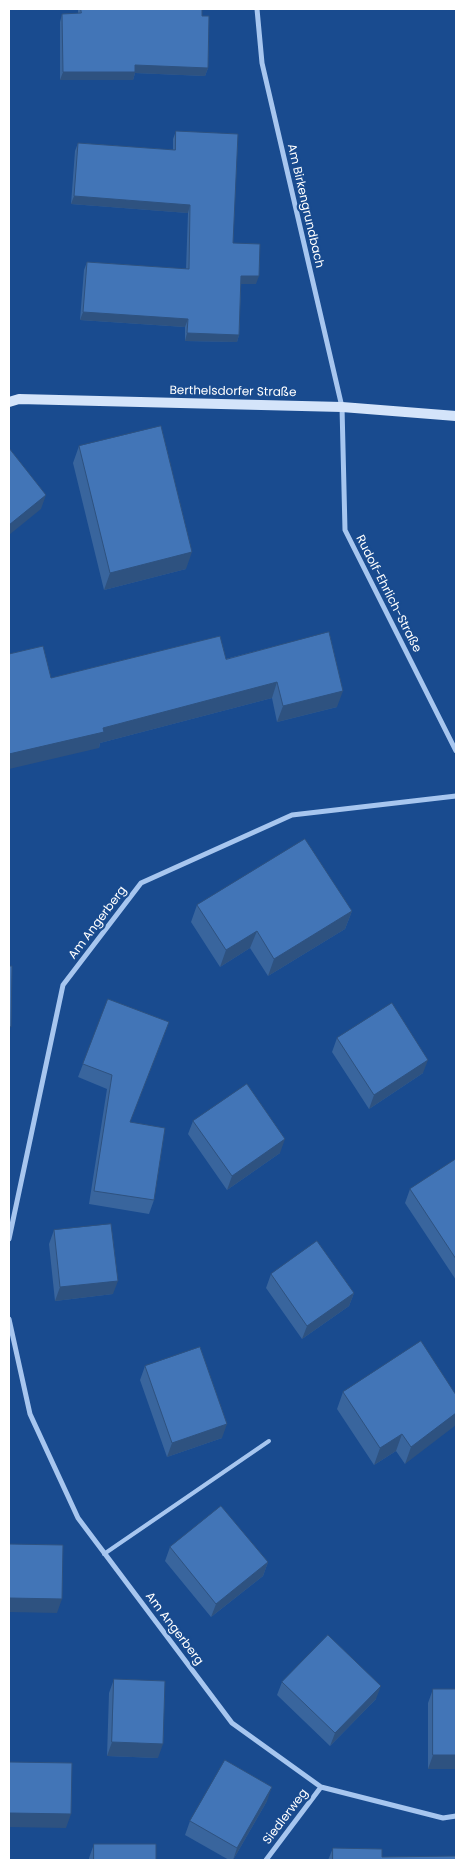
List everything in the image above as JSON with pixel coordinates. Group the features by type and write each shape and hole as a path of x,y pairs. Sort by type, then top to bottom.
{"street":[{"name":"Am Birkengrundbach","path":"257,9 262,63 342,407"},
{"name":"Berthelsdorfer Straße","path":"9,402 19,399 342,407 456,416"},
{"name":"Rudolf-Ehrlich-Straße","path":"342,407 345,530 456,751"},
{"name":"Am Angerberg","path":"9,1239 63,986 141,883 292,816 456,796"},
{"name":"Am Angerberg","path":"9,1319 30,1414 78,1518 232,1723 321,1787 443,1818 456,1816"},
{"name":"Siedlerweg","path":"266,1860 321,1787"}],"lane":[{"path":"104,1554 269,1441"}],"building":[{"path":"81,9 202,9 202,16 209,16 208,68 135,65 135,72 63,72 62,14 81,13"},
{"path":"176,131 238,134 233,243 260,244 259,276 241,276 239,335 187,333 188,319 83,312 87,262 189,269 190,205 74,196 78,143 175,150"},
{"path":"161,426 192,552 110,573 79,446"},
{"path":"9,448 46,495 9,525"},
{"path":"329,632 343,691 283,706 277,682 103,728 104,732 9,754 9,654 43,646 51,678 220,636 226,659"},
{"path":"305,839 352,911 274,959 257,931 226,950 197,905"},
{"path":"9,966 12,966 11,1027 9,1026"},
{"path":"108,999 169,1022 130,1122 165,1128 154,1200 94,1191 112,1075 83,1064"},
{"path":"392,1003 428,1060 374,1095 337,1038"},
{"path":"247,1084 285,1139 232,1176 193,1121"},
{"path":"456,1159 456,1259 410,1189"},
{"path":"111,1224 118,1281 60,1287 54,1230"},
{"path":"317,1241 354,1293 307,1326 271,1274"},
{"path":"421,1341 456,1395 456,1413 411,1447 402,1434 380,1448 343,1392"},
{"path":"200,1347 227,1424 172,1443 145,1366"},
{"path":"221,1506 268,1562 216,1604 170,1547"},
{"path":"9,1544 63,1545 62,1599 9,1598"},
{"path":"328,1635 381,1686 335,1733 282,1682"},
{"path":"114,1679 165,1681 163,1744 112,1742"},
{"path":"433,1689 456,1689 456,1755 433,1755"},
{"path":"225,1760 272,1787 237,1848 190,1821"},
{"path":"9,1762 72,1763 71,1814 9,1813"},
{"path":"94,1844 156,1844 156,1860 94,1860"},
{"path":"333,1848 382,1849 382,1857 456,1856 456,1860 333,1860"}]}
